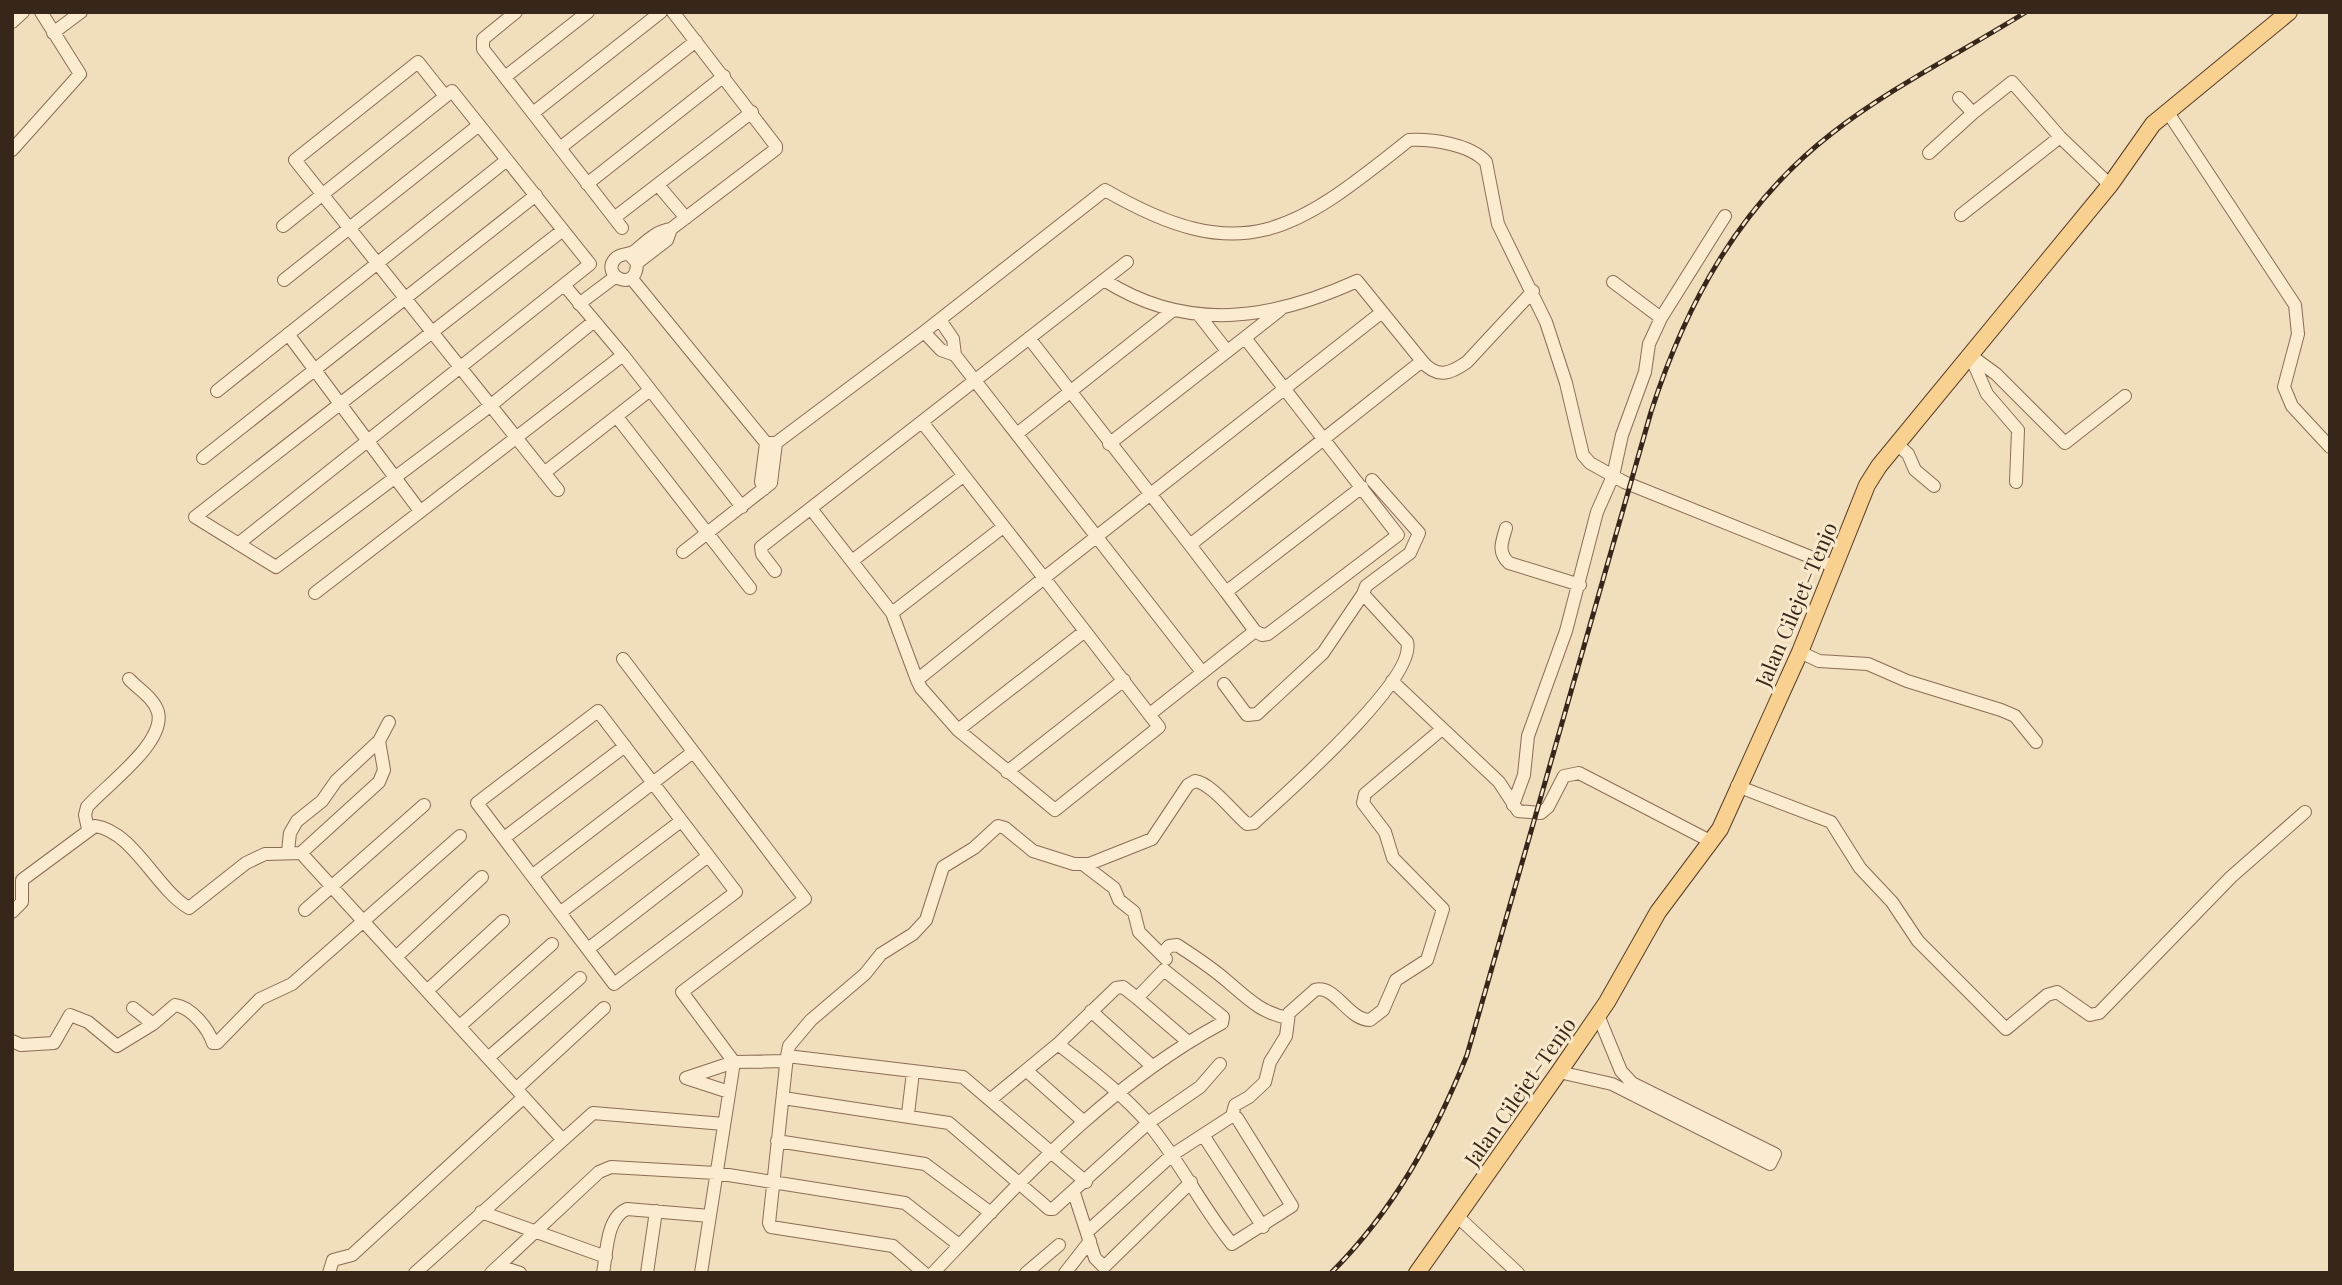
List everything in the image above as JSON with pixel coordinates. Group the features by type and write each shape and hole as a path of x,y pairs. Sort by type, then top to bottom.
{"main road":[{"name":"Jalan Cilejet–Tenjo","path":"1417,1273 1598,1016 1658,912 1712,842 1800,652 1867,485 1896,444 2110,186 2147,131 2167,111 2289,12"}],"street":[{"path":"12,22 23,12"},
{"path":"12,150 79,78 77,68 41,12"},
{"path":"53,33 81,12"},
{"path":"516,12 481,43 618,223 658,185 752,112"},
{"path":"505,77 588,12"},
{"path":"533,113 661,12"},
{"path":"633,259 667,240 671,229 776,149 774,141 673,12"},
{"path":"560,148 696,41"},
{"path":"445,96 418,62 295,160 558,490"},
{"path":"587,184 724,76"},
{"path":"1929,153 2012,82 2060,137 2110,186"},
{"path":"238,544 590,264 452,91 282,226"},
{"path":"1959,98 1973,113"},
{"path":"2167,111 2295,305 2298,334 2284,387 2292,406 2330,447"},
{"path":"284,281 480,125"},
{"path":"1961,215 2060,137"},
{"path":"771,443 925,332 1105,190 1158,218 1194,230 1232,235 1266,230 1306,215 1409,140 1423,139 1463,148 1480,155 1486,162 1498,224 1546,321 1566,383 1583,455 1590,463 1613,476 1833,566"},
{"path":"217,391 508,160"},
{"path":"658,185 686,218"},
{"path":"203,458 536,195"},
{"path":"1513,805 1524,775 1528,737 1580,584 1597,512 1613,476 1622,435 1646,372 1649,344 1661,318 1725,216"},
{"path":"563,230 195,517 276,567 490,405 593,322"},
{"path":"621,254 633,259 637,272 632,279 623,280 615,276 611,268 614,260 621,254"},
{"path":"775,571 762,554 761,547 1127,262"},
{"path":"579,304 615,276"},
{"path":"632,279 771,443 771,483 683,552"},
{"path":"1104,280 1146,304 1199,315 1280,310 1321,298 1357,281 1431,372 1440,374 1454,371 1467,362 1533,291"},
{"path":"1613,282 1661,318"},
{"path":"565,286 623,355 742,507"},
{"path":"1109,444 1280,310"},
{"path":"1018,433 1172,311"},
{"path":"917,680 1382,312"},
{"path":"1199,315 1227,351"},
{"path":"940,320 953,339 956,355 1202,672"},
{"path":"925,332 941,350 956,355"},
{"path":"288,334 420,511"},
{"path":"1029,338 1255,631 1262,635 1268,634 1397,537 1398,532 1367,484"},
{"path":"1224,684 1247,715 1257,714 1323,653 1366,586 1410,553 1419,533 1367,484 1325,439 1245,338"},
{"path":"315,593 623,355"},
{"path":"1970,355 2038,415 2063,442 2068,443 2125,396"},
{"path":"1970,355 1987,394 2018,430 2014,471 2016,482"},
{"path":"1190,545 1422,361"},
{"path":"544,473 650,390"},
{"path":"2018,430 2038,415"},
{"path":"617,416 750,588"},
{"path":"811,510 892,613 917,680 958,730 1055,810 1157,731 1157,723 922,422"},
{"path":"1896,444 1908,454 1915,470 1934,486"},
{"path":"852,561 963,476"},
{"path":"1226,592 1367,484"},
{"path":"892,613 1003,527"},
{"path":"1506,528 1500,548 1503,558 1509,564 1580,584"},
{"path":"1084,865 1152,839 1188,785 1195,780 1208,785 1227,808 1247,824 1254,823 1341,743 1392,681 1409,645 1363,594"},
{"path":"958,730 1085,631"},
{"path":"1150,714 1255,631"},
{"path":"1800,652 1819,661 1868,664 1907,681 2001,710 2015,716 2036,741"},
{"path":"623,659 805,899 682,992 734,1062 701,1273"},
{"path":"88,829 85,815 87,807 148,747 157,722 158,714 153,704 129,679"},
{"path":"1007,772 1124,680"},
{"path":"1392,681 1499,782 1513,805 1522,812 1541,813 1548,807 1564,776 1573,772 1580,773 1712,842"},
{"path":"598,711 625,746 736,892 614,984 477,803 598,711"},
{"path":"389,722 379,741 336,781 322,801 297,821 290,832 295,852 332,887 461,1025 562,1139"},
{"path":"1065,1273 1088,1237 1172,1155 1232,1116 1235,1105 1249,1097 1265,1082 1270,1062 1286,1036 1287,1018 1293,1008 1319,988 1359,1019 1375,1018 1384,1010 1396,980 1427,960 1443,909 1393,858 1385,832 1363,803 1365,794 1442,729"},
{"path":"12,912 22,902 22,880 95,826 109,831 189,908 194,907 246,863 265,854 295,852 379,782 384,770 379,741"},
{"path":"504,838 625,746"},
{"path":"533,875 693,752"},
{"path":"1737,786 1831,822 1860,868 1892,902 1918,942 2006,1029 2047,995 2057,992 2090,1015 2099,1013 2231,877 2305,812"},
{"path":"305,910 424,805"},
{"path":"561,912 681,821"},
{"path":"924,1273 893,1246 771,1227 769,1223 777,1141 789,1046 811,1020 865,974 881,954 913,934 926,920 943,867 974,848 998,826 1005,828 1033,852 1084,865 1114,888 1119,900 1134,912 1139,932 1162,954 1167,971 1223,1017 1222,1023 1187,1041 1117,1091 1083,1121 1051,1150 933,1273"},
{"path":"12,1041 28,1045 54,1043 70,1015 88,1022 117,1046 178,1005 185,1008 208,1031 213,1043 217,1043 260,999 292,984 460,836"},
{"path":"588,949 708,856"},
{"path":"396,957 482,877"},
{"path":"428,990 503,921"},
{"path":"461,1025 552,944"},
{"path":"1162,954 1169,946 1177,945 1226,980 1250,1002 1274,1015 1287,1018"},
{"path":"1137,998 1161,971 1167,971"},
{"path":"488,1058 580,978"},
{"path":"990,1100 1058,1044 1119,986 1187,1041"},
{"path":"133,1008 153,1024"},
{"path":"329,1273 333,1260 352,1255 604,1008"},
{"path":"1091,1011 1152,1066"},
{"path":"1598,1016 1621,1071 1632,1083 1739,1143"},
{"path":"1058,1044 1117,1091 1148,1123 1232,1244 1263,1227 1291,1207 1291,1204 1237,1118 1232,1116"},
{"path":"729,1092 686,1078 734,1062 787,1059 963,1077 1086,1182"},
{"path":"783,1098 908,1114 949,1123 1049,1209 1057,1208 1148,1123 1200,1087 1220,1064"},
{"path":"1027,1071 1083,1121"},
{"path":"1612,1084 1621,1071"},
{"path":"908,1114 913,1072"},
{"path":"1559,1072 1612,1084 1772,1159"},
{"path":"415,1273 593,1113 724,1124"},
{"path":"1203,1135 1263,1227"},
{"path":"777,1141 925,1164 935,1168 990,1213"},
{"path":"495,1269 605,1168 716,1173 905,1203 959,1245"},
{"path":"1074,1193 1101,1267 1108,1266 1191,1182"},
{"path":"603,1273 617,1216 627,1209 710,1216"},
{"path":"647,1273 656,1211"},
{"path":"481,1213 606,1257"},
{"path":"1457,1216 1518,1273"},
{"path":"1027,1273 1059,1245"},
{"path":"495,1269 520,1273"}],"railway":[{"path":"1331,1273 1374,1224 1410,1171 1441,1115 1467,1055 1651,412 1665,372 1699,295 1743,224 1769,192 1831,134 1927,70 2026,12"}]}
